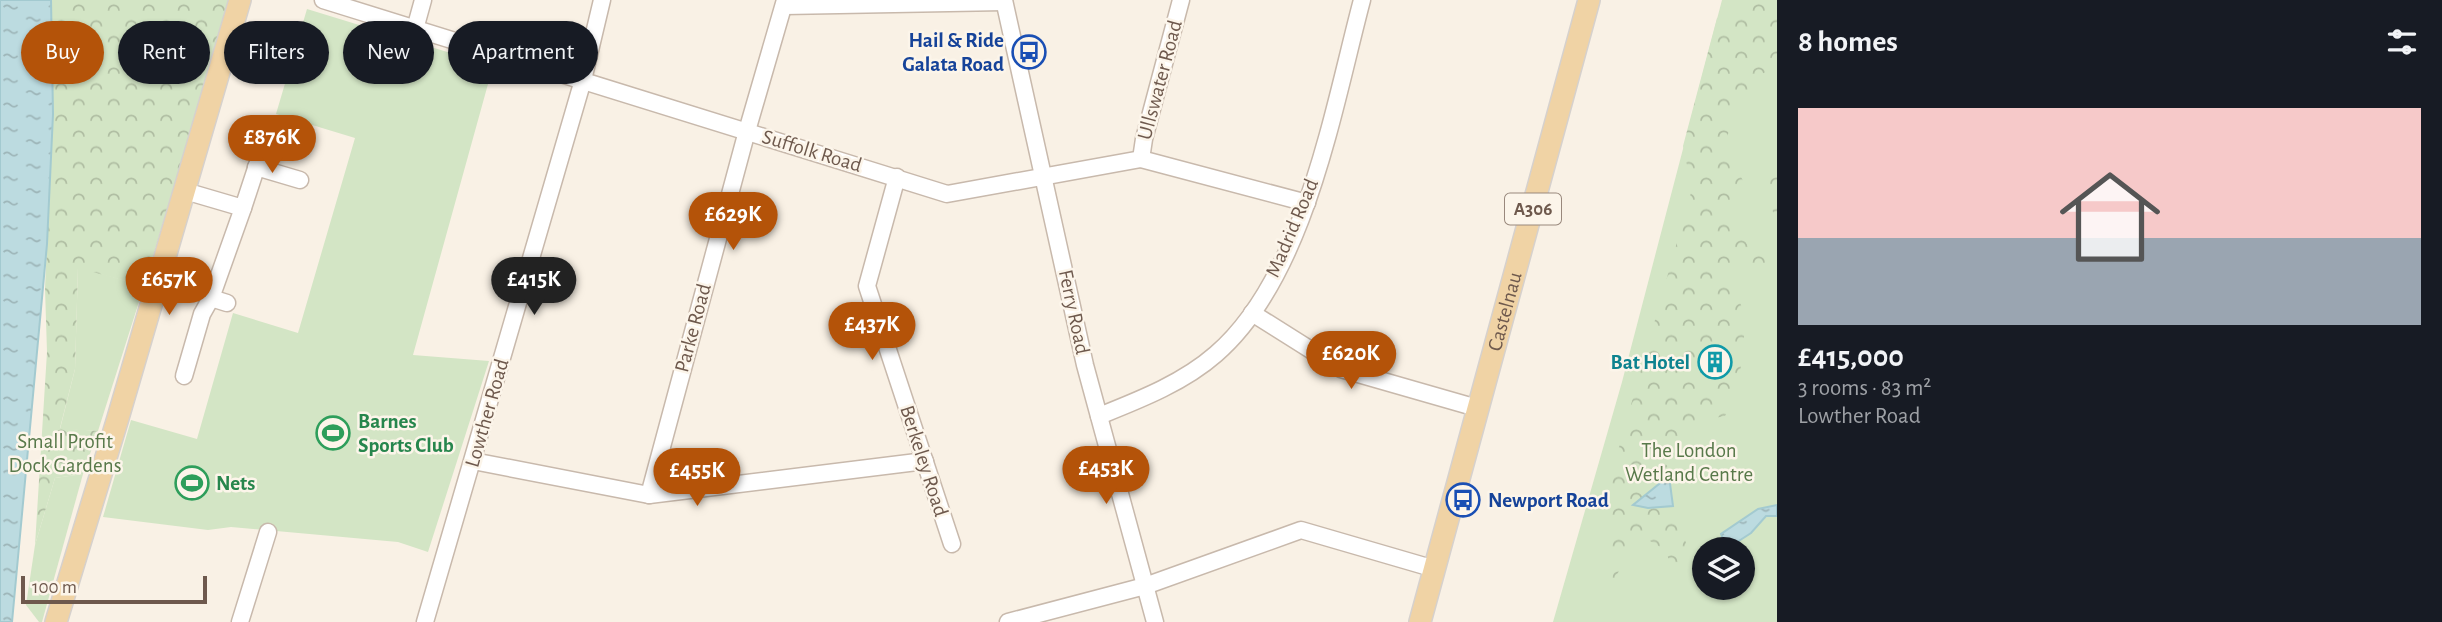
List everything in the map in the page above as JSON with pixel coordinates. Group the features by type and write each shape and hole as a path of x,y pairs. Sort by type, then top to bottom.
{"main road":[{"path":"56,622 240,0"},
{"name":"Castelnau","path":"1420,622 1590,0"}],"street":[{"name":"Suffolk Road","path":"323,0 390,21"},
{"path":"417,21 422,0"},
{"name":"Lowther Road","path":"597,21 602,0"},
{"name":"Ullswater Road","path":"1141,159 1181,0"},
{"name":"Madrid Road","path":"1100,416 1156,393 1216,354 1252,313 1284,258 1307,203 1362,0"},
{"path":"785,3 1004,1"},
{"name":"Ferry Road","path":"1004,1 1083,356 1155,622"},
{"name":"Parke Road","path":"649,495 747,131 785,3"},
{"name":"Lowther Road","path":"425,622 582,84"},
{"name":"Suffolk Road","path":"596,84 955,194 1141,159 1307,203"},
{"path":"184,376 202,314 219,300 243,208 269,129"},
{"path":"256,167 300,180"},
{"name":"Berkeley Road","path":"897,177 867,286 952,544"},
{"path":"185,191 243,208"},
{"path":"1252,313 1341,369 1478,408"},
{"path":"473,461 649,495 925,461"},
{"path":"1008,622 1145,586 1301,530 1435,569"},
{"path":"240,622 268,532"}],"green space":[{"name":"Small Profit Dock Gardens","path":"51,0 230,0 210,67 210,21 118,21 118,84 205,84 144,286 78,268 75,369 60,428 98,431 83,474 55,478 35,545 47,352 45,288 52,84 104,84 104,21 51,21"},
{"name":"The London Wetland Centre","path":"1722,0 1777,0 1777,622 1553,622 1622,382"},
{"path":"1739,0 1777,0 1777,67 1757,76 1742,110 1731,118 1724,156 1735,166 1747,188 1726,209 1748,246 1769,260 1752,273 1740,267 1727,269 1724,283 1734,292 1741,305 1744,330 1739,378 1725,416 1694,425 1674,440 1660,458 1669,468 1669,476 1633,505 1648,508 1673,506 1692,558 1692,567 1672,567 1659,546 1636,536 1613,583 1609,545 1619,529 1601,511 1692,189 1683,146 1717,18 1737,12"},
{"name":"Barnes Sports Club","path":"307,9 346,21 343,21 343,84 434,84 434,48 448,52 448,84 488,84 413,355 489,361 428,552 398,542 231,527 208,530 103,517 131,420 197,439 233,313 298,333 355,138 276,114 285,84 329,84 329,21 303,21"},
{"path":"1777,156 1777,237 1771,200 1761,173"},
{"path":"78,267 144,286 98,431 60,429 75,369"},
{"path":"83,474 42,622 39,622 26,605 35,545 55,478"}],"water":[{"path":"0,0 51,0 51,21 21,21 21,84 52,84 53,114 47,244 12,622 0,622"},
{"path":"1669,476 1673,506 1648,508 1633,505"},
{"path":"1777,505 1777,516 1766,516 1745,537 1722,537 1721,534 1758,509"}],"place":[{"name":"Hail & Ride Galata Road","path":"1029,52"},
{"name":"Bat Hotel","path":"1715,362"},
{"name":"Barnes Sports Club","path":"333,433"},
{"name":"Nets","path":"192,483"},
{"name":"Newport Road","path":"1463,500"}]}
